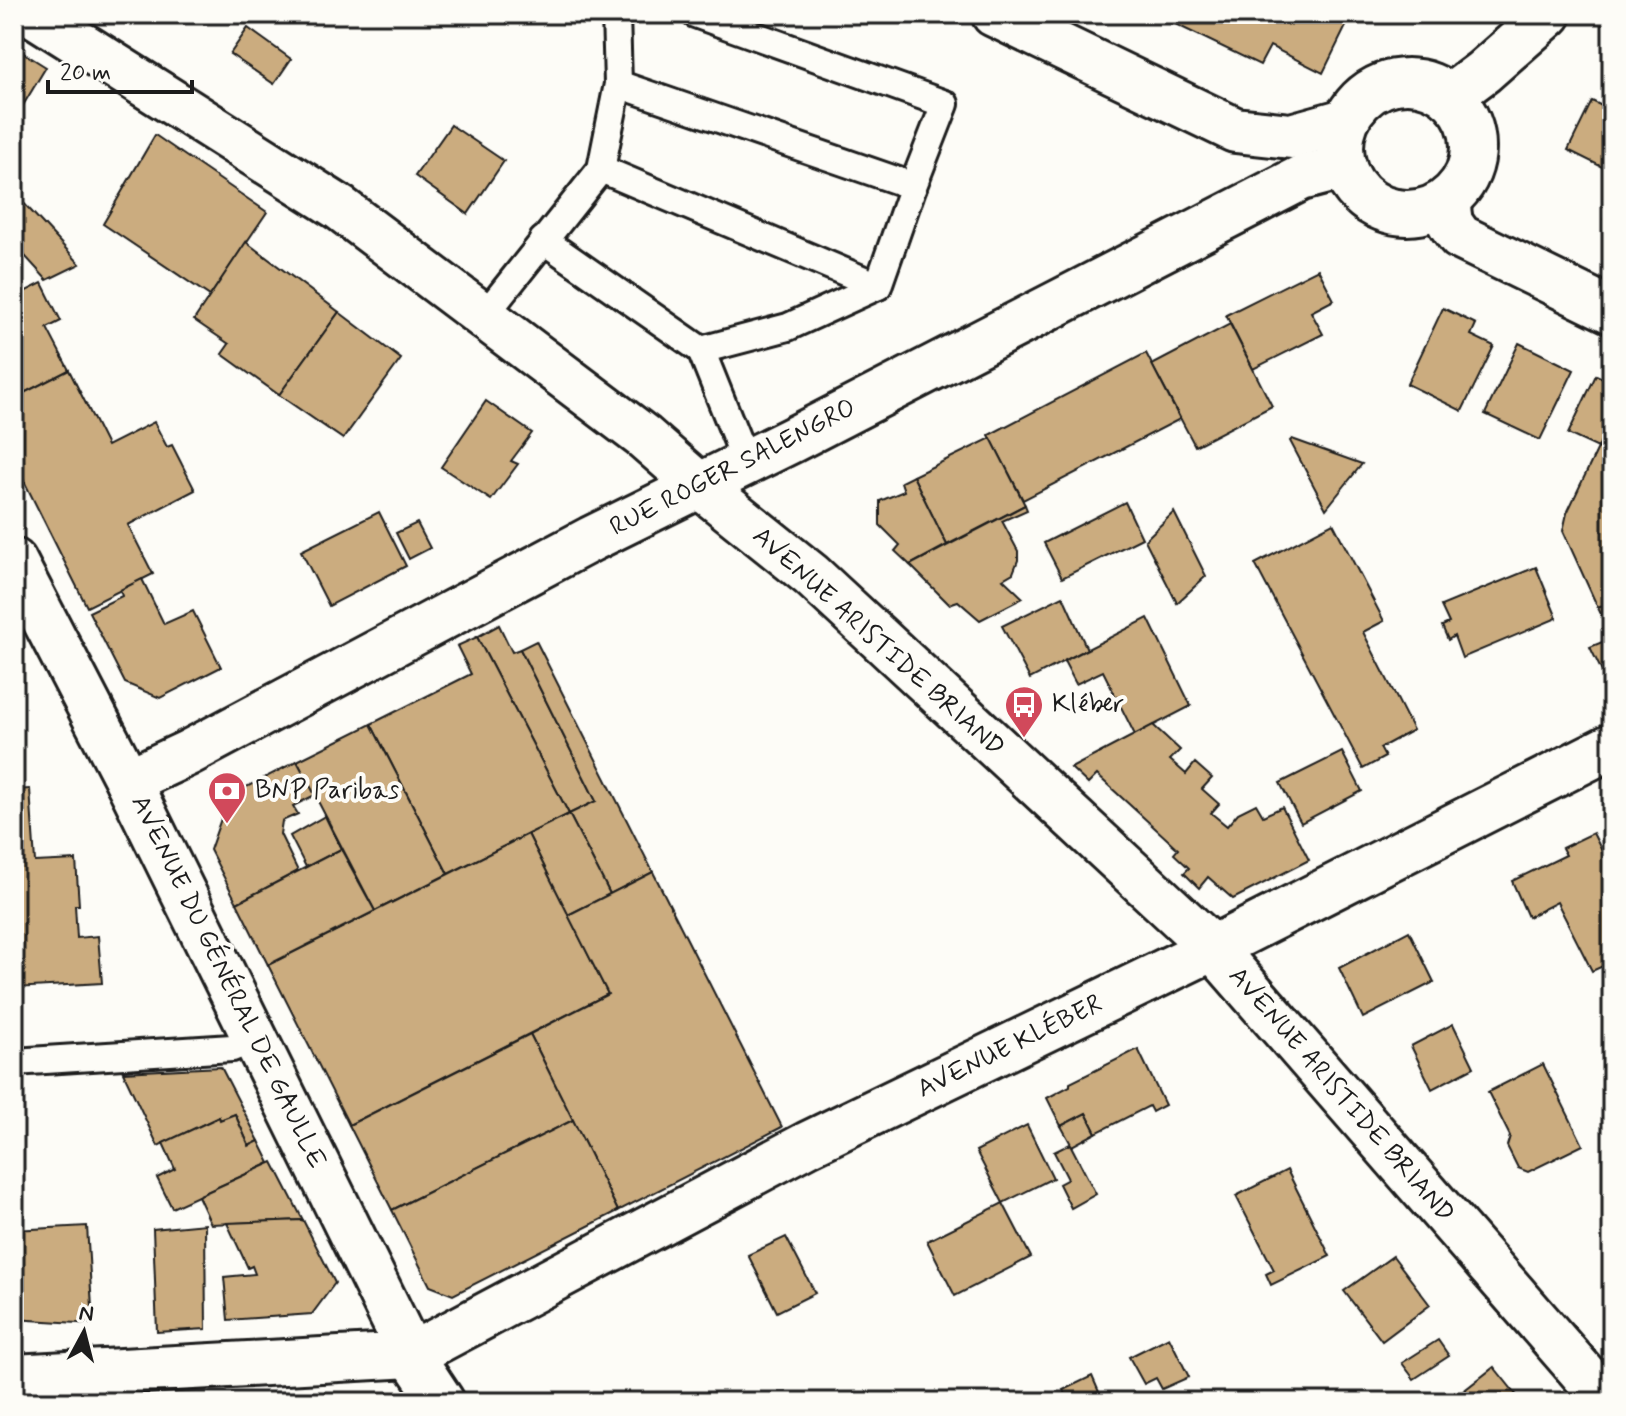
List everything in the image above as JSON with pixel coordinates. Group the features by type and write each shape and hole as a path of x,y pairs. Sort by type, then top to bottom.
{"street":[{"name":"AVENUE ARISTIDE BRIAND","path":"33,14 340,208 644,437 811,575 1213,948 1608,1402"},
{"path":"994,14 1235,130 1291,136 1345,121"},
{"path":"1451,96 1549,14"},
{"path":"1412,80 1433,85 1451,96 1464,111 1472,129 1474,149 1470,169 1461,186 1447,200 1428,210 1408,213 1387,210 1368,201 1353,186 1343,167 1340,151 1345,121 1356,103 1372,89 1391,82 1412,80"},
{"name":"RUE ROGER SALENGRO","path":"128,781 202,746 591,539 1301,178 1343,167"},
{"path":"1447,200 1450,223 1460,237 1612,311"},
{"name":"AVENUE DU GÉNÉRAL DE GAULLE","path":"14,561 128,781 411,1355 442,1402"},
{"name":"AVENUE KLÉBER","path":"411,1355 808,1144 1213,948 1612,746"},
{"path":"14,1377 411,1355"}],"lane":[{"path":"484,316 601,169 618,84 616,14"},
{"path":"695,14 945,104 878,286 788,327 701,350"},
{"path":"618,84 913,186"},
{"path":"601,169 878,286"},
{"path":"543,240 701,350 746,462"},
{"path":"14,1062 232,1048 255,1038"}],"building":[{"path":"1175,14 1352,14 1323,73 1270,46 1260,65 1171,22"},
{"path":"248,28 291,59 274,84 230,54"},
{"path":"14,47 46,67 22,107 14,104"},
{"path":"1592,101 1612,111 1612,172 1568,150"},
{"path":"451,125 504,161 468,214 415,176"},
{"path":"155,135 267,212 210,296 103,224"},
{"path":"20,199 80,264 47,280 14,244 14,202"},
{"path":"1612,203 1612,223 1604,219"},
{"path":"246,242 339,312 279,395 222,354 229,344 194,320"},
{"path":"1318,269 1334,300 1311,312 1323,334 1253,369 1226,315"},
{"path":"42,283 61,321 47,328 69,370 14,398 14,297"},
{"path":"1443,308 1476,324 1471,335 1494,346 1462,411 1407,384"},
{"path":"339,312 401,359 343,439 279,395"},
{"path":"1230,324 1272,406 1195,446 1152,365"},
{"path":"1519,343 1574,370 1540,440 1485,414"},
{"path":"1146,353 1180,419 1023,500 989,435"},
{"path":"69,370 107,446 154,422 167,447 172,445 195,490 128,525 153,574 87,607 14,461 14,398"},
{"path":"1596,375 1612,382 1612,416 1598,448 1568,434"},
{"path":"486,401 532,433 511,461 518,464 491,500 441,467"},
{"path":"1612,416 1612,456 1598,448"},
{"path":"991,438 1025,505 947,545 913,476"},
{"path":"1292,439 1362,464 1326,509 1290,441"},
{"path":"1598,448 1612,456 1612,579 1609,580 1612,602 1598,608 1563,531 1567,513"},
{"path":"913,476 947,545 910,565 895,551 900,545 880,525 880,501 904,491 901,482"},
{"path":"1125,502 1142,538 1062,578 1044,543"},
{"path":"1025,505 1027,510 1002,521 1018,551 1013,573 1003,579 1023,598 980,620 958,601 949,604 910,565"},
{"path":"379,512 406,566 329,606 301,551"},
{"path":"1174,512 1206,576 1177,603 1145,540"},
{"path":"417,523 430,548 409,559 396,533"},
{"path":"1333,523 1384,621 1363,632 1413,730 1380,748 1385,757 1363,769 1255,564"},
{"path":"1536,567 1557,618 1462,658 1454,636 1448,640 1442,626 1449,623 1441,606"},
{"path":"142,579 164,624 193,611 221,667 160,698 125,683 89,612 122,596 120,590"},
{"path":"1063,596 1087,649 1030,679 1002,626"},
{"path":"1612,602 1612,636 1598,608"},
{"path":"1148,618 1191,706 1135,735 1103,671 1076,684 1064,661"},
{"path":"499,625 512,652 520,649 596,801 569,814 477,637"},
{"path":"477,637 569,814 448,874 371,724 471,674 457,646"},
{"path":"1612,638 1612,677 1606,680 1590,647"},
{"path":"536,641 653,872 610,894 569,814 596,801 520,649"},
{"path":"371,724 448,874 375,911 297,761"},
{"path":"1153,725 1180,750 1170,760 1186,774 1195,763 1212,778 1202,789 1219,804 1211,813 1227,826 1238,813 1256,804 1263,816 1282,807 1309,860 1233,899 1208,877 1199,888 1184,873 1189,868 1174,854 1178,849 1097,775 1088,784 1071,768"},
{"path":"1342,752 1362,791 1301,823 1280,783"},
{"path":"297,761 315,795 293,806 298,814 282,821 280,834 298,871 237,903 210,850 229,796"},
{"path":"30,789 35,862 76,860 79,905 75,905 77,938 98,936 102,983 14,988 14,790"},
{"path":"569,814 610,894 568,915 528,834"},
{"path":"325,816 341,849 306,867 290,836"},
{"path":"1593,833 1612,871 1612,894 1603,898 1612,917 1612,962 1592,971 1557,902 1528,917 1512,881 1566,855 1562,848"},
{"path":"528,834 608,994 349,1125 268,965"},
{"path":"341,849 375,911 268,965 237,903"},
{"path":"653,872 782,1127 618,1211 530,1034 608,994 568,915"},
{"path":"1409,931 1434,982 1363,1018 1339,968"},
{"path":"1453,1024 1474,1067 1432,1089 1411,1046"},
{"path":"530,1034 573,1120 392,1210 349,1125"},
{"path":"1138,1049 1165,1105 1152,1112 1149,1106 1096,1133 1086,1113 1061,1126 1047,1098"},
{"path":"1543,1064 1583,1145 1528,1172 1518,1168 1507,1146 1510,1136 1488,1092"},
{"path":"221,1067 259,1141 249,1146 235,1114 220,1120 219,1117 158,1146 123,1072"},
{"path":"1086,1113 1096,1133 1072,1146 1061,1126"},
{"path":"235,1114 249,1146 259,1141 270,1163 172,1208 157,1178 175,1169 163,1143 219,1117 220,1120"},
{"path":"573,1120 618,1211 453,1295 430,1286 392,1210"},
{"path":"1027,1125 1053,1178 1003,1203 976,1151"},
{"path":"1070,1144 1096,1194 1071,1208 1059,1184 1068,1179 1054,1152"},
{"path":"273,1162 303,1220 211,1224 198,1196"},
{"path":"1287,1170 1330,1256 1271,1285 1266,1274 1274,1270 1236,1196"},
{"path":"1003,1203 1031,1257 955,1296 927,1241"},
{"path":"303,1220 335,1283 312,1314 228,1320 224,1277 255,1274 252,1266 248,1268 227,1223"},
{"path":"205,1224 206,1329 157,1332 153,1229"},
{"path":"87,1226 93,1324 14,1319 14,1230"},
{"path":"786,1237 815,1293 777,1312 748,1255"},
{"path":"1393,1256 1430,1305 1382,1341 1344,1291"},
{"path":"1169,1337 1189,1377 1162,1389 1156,1378 1144,1384 1129,1357"},
{"path":"1438,1340 1449,1356 1414,1379 1402,1363"},
{"path":"1494,1367 1522,1402 1462,1402 1457,1396"},
{"path":"1092,1376 1099,1392 1079,1402 1069,1402 1063,1390"}],"place":[{"name":"Kléber","path":"1024,739"},
{"name":"BNP Paribas","path":"227,825"}]}
